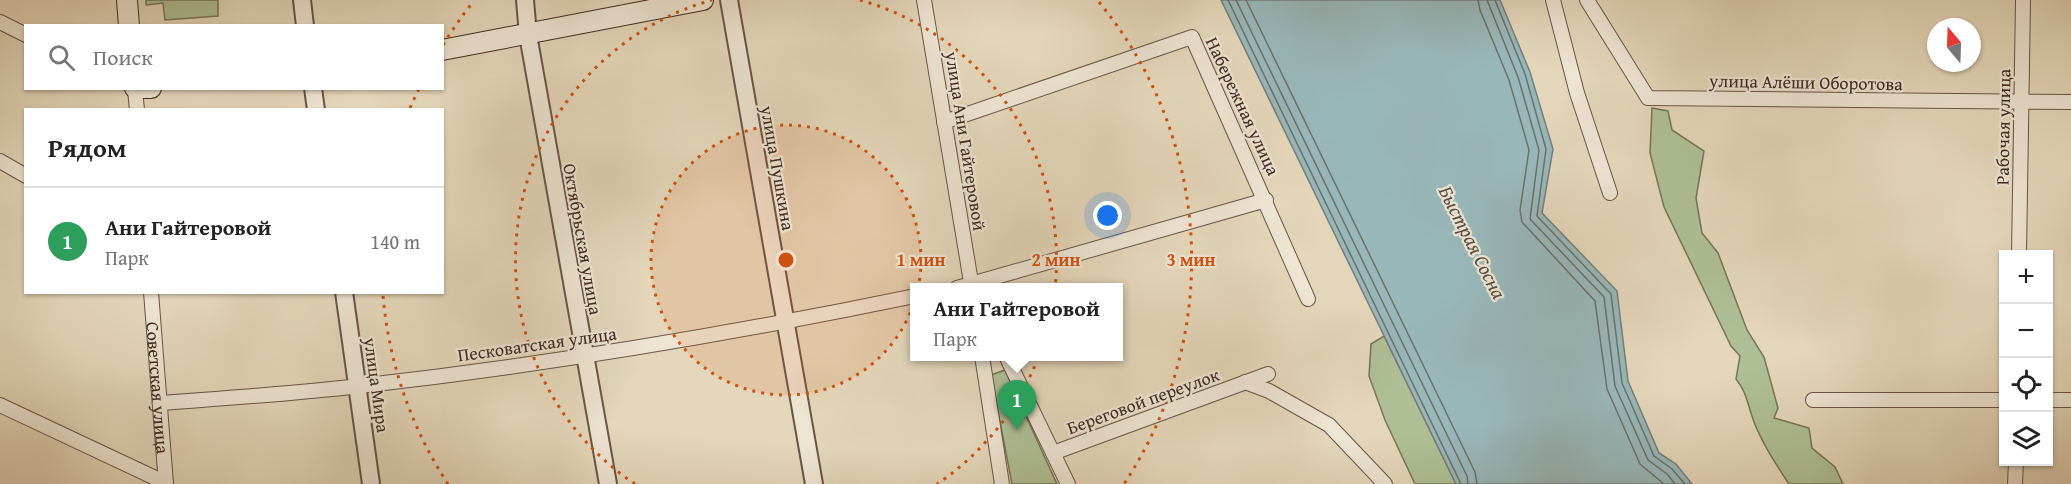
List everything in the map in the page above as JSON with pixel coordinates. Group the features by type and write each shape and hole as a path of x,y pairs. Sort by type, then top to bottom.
{"main road":[{"path":"127,0 129,24"},
{"path":"444,50 703,0"}],"street":[{"path":"302,0 305,24"},
{"name":"Октябрьская улица","path":"525,0 528,35 608,484"},
{"name":"улица Пушкина","path":"729,0 814,484"},
{"name":"улица Ани Гайтеровой","path":"924,0 967,283"},
{"path":"1553,0 1577,93 1610,193"},
{"name":"улица Алёши Оборотова","path":"1587,0 1648,98 2071,102"},
{"name":"Рабочая улица","path":"2019,250 2023,0"},
{"path":"0,22 24,34"},
{"name":"Набережная улица","path":"944,123 1192,37 1308,299"},
{"path":"313,90 316,108"},
{"path":"0,160 24,175"},
{"path":"982,283 1266,200"},
{"name":"Советская улица","path":"151,294 166,483"},
{"name":"улица Мира","path":"344,294 371,484"},
{"name":"Песковатская улица","path":"160,403 358,387 584,356 786,323 910,297"},
{"path":"983,361 1002,484"},
{"path":"1008,361 1068,484"},
{"name":"Береговой переулок","path":"1053,453 1268,374"},
{"name":"Береговой переулок","path":"1245,382 1269,392 1329,425 1385,484"},
{"path":"1814,400 1999,400"},
{"path":"2053,400 2071,400"},
{"path":"0,405 166,483"},
{"path":"2015,484 2016,466"}],"green space":[{"path":"146,0 218,0 218,16 165,20 163,3 146,5"},
{"path":"1652,108 1668,111 1672,130 1704,151 1696,198 1702,233 1718,253 1747,330 1764,357 1778,408 1774,418 1809,428 1812,448 1835,467 1843,484 1789,484 1762,440 1744,392 1736,379 1740,356 1731,346 1664,207 1650,153"},
{"path":"1384,336 1456,484 1415,484 1385,420 1369,376 1371,344"},
{"path":"1005,370 1057,484 1012,484 991,375"}],"water":[{"name":"Быстрая Сосна","path":"1221,0 1500,0 1530,72 1553,149 1542,213 1617,291 1628,381 1659,453 1676,464 1692,484 1456,484"}],"place":[{"name":"Ани Гайтеровой","path":"1017,430"}]}
